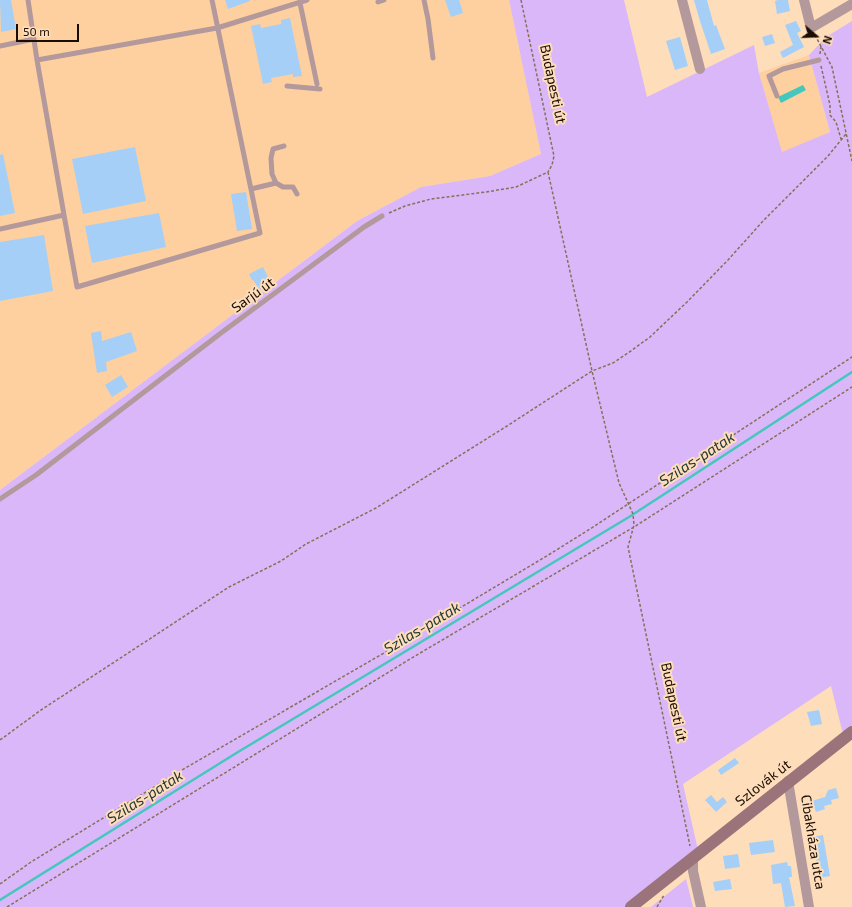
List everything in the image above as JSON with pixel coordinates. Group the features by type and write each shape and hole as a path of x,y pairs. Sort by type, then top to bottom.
{"main road":[{"name":"Szlovák út","path":"631,907 852,732"}],"street":[{"path":"682,0 700,69"},
{"path":"804,0 811,28 852,4"},
{"name":"Cibakháza utca","path":"788,782 809,907"},
{"path":"693,858 693,871 701,907"}],"lane":[{"path":"28,0 37,60 77,287 260,233 212,0"},
{"path":"37,60 218,28 307,0"},
{"path":"378,2 384,0"},
{"path":"424,0 433,58"},
{"path":"287,86 316,86 300,2"},
{"path":"0,46 34,40"},
{"path":"777,96 769,76 783,69 819,60"},
{"path":"284,146 273,149 271,158 272,174 276,183 283,187 293,187 297,194"},
{"path":"251,189 276,183"},
{"path":"0,229 64,216"},
{"name":"Sarjú út","path":"0,499 36,475 221,333 364,227 382,216"}],"path":[{"name":"Budapesti út","path":"521,0 554,156 552,166 548,172"},
{"path":"811,28 832,67 852,161"},
{"path":"821,46 819,60 827,85 830,115 836,122 842,139"},
{"path":"0,740 41,710 228,587 281,561 306,544 376,508 592,371 613,363 628,353 650,337 687,302 828,156 846,134"},
{"path":"382,216 405,206 431,199 516,187 548,172 592,371 619,483 633,514 634,526"},
{"path":"0,884 38,858 182,770 403,642 550,554 852,357"},
{"path":"7,907 410,659 634,526 852,388"},
{"name":"Budapesti út","path":"634,526 628,547 693,858"}],"shaded area":[{"path":"0,0 509,0 541,154 490,176 421,187 357,221 0,490"},
{"path":"509,0 624,0 647,97 754,45 759,73 782,152 830,132 809,55 826,37 852,21 852,727 843,734 831,686 683,784 698,850 626,907 0,907 0,490 357,221 421,187 490,176 541,154"},
{"path":"809,55 830,132 782,153 759,73"},
{"path":"686,879 693,907 651,907"}],"water":[{"path":"803,85 806,90 781,103 778,97"}],"building":[{"path":"0,0 11,0 16,29 1,32"},
{"path":"225,0 250,0 250,1 228,9"},
{"path":"445,0 459,0 463,13 451,17"},
{"path":"694,0 707,0 714,26 716,25 725,49 711,54"},
{"path":"788,0 790,11 777,14 775,1"},
{"path":"290,18 302,76 293,77 293,74 271,78 272,82 263,84 251,26 260,24 261,28 281,24 281,20"},
{"path":"796,21 801,31 797,33 804,47 783,58 780,52 793,45 785,25"},
{"path":"772,34 775,43 765,46 762,37"},
{"path":"680,37 688,66 675,70 666,41"},
{"path":"135,147 146,201 83,214 72,159"},
{"path":"3,154 15,213 0,216 0,155"},
{"path":"246,192 252,229 237,231 231,194"},
{"path":"159,213 166,247 92,263 85,226"},
{"path":"44,235 53,291 0,301 0,242"},
{"path":"263,267 271,283 260,290 249,274"},
{"path":"101,331 102,341 131,332 137,351 106,362 107,371 97,373 91,333"},
{"path":"121,375 128,387 112,397 105,385"},
{"path":"819,710 822,724 811,726 807,712"},
{"path":"735,758 739,763 721,775 718,770"},
{"path":"836,788 839,798 831,800 832,804 824,806 825,809 816,812 812,801 825,797 828,790"},
{"path":"711,795 717,802 723,797 727,802 716,812 705,800"},
{"path":"823,835 830,876 819,878 812,837"},
{"path":"773,840 775,852 751,855 749,843"},
{"path":"738,854 740,867 725,869 723,856"},
{"path":"787,862 788,866 791,866 792,877 789,877 795,906 785,907 781,883 773,884 771,865"},
{"path":"730,879 732,889 715,891 713,882"}],"waterway":[{"name":"Szilas-patak","path":"0,900 238,752 629,517 852,372"}]}
